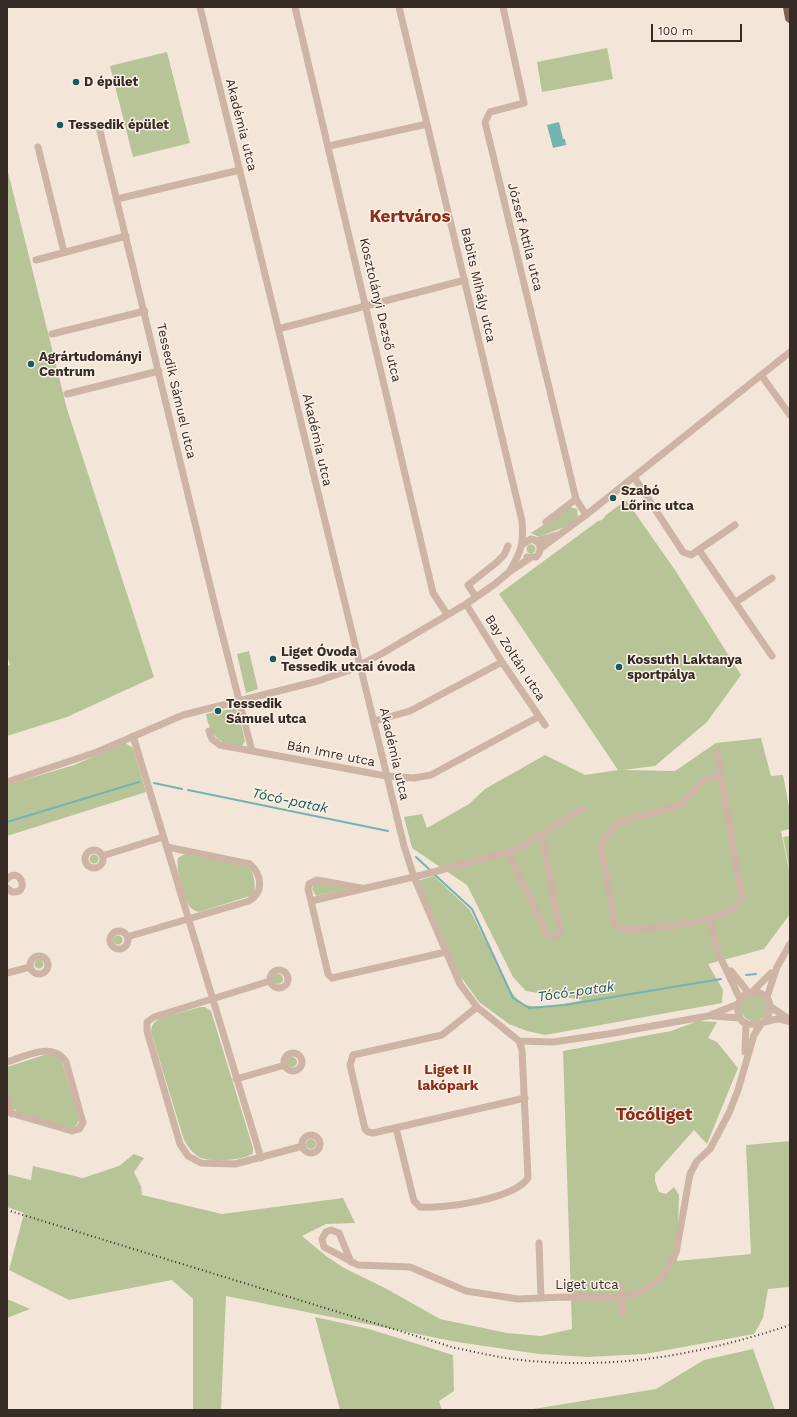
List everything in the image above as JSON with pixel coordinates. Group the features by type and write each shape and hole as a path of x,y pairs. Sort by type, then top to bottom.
{"main road":[{"path":"788,7 790,18"}],"street":[{"name":"Akadémia utca","path":"200,7 359,666 374,721 386,776 414,877 460,984 477,1007 519,1041"},
{"name":"Kosztolányi Dezső utca","path":"295,7 367,306 433,593 447,614"},
{"name":"Babits Mihály utca","path":"399,7 522,521 522,547"},
{"name":"József Attila utca","path":"503,7 524,103 490,112 485,122 576,499"},
{"path":"329,146 427,124"},
{"name":"Tessedik Sámuel utca","path":"99,127 252,751"},
{"path":"38,147 64,252"},
{"path":"117,199 240,170"},
{"path":"36,260 126,236"},
{"path":"278,329 465,280"},
{"path":"52,334 145,311"},
{"path":"7,782 71,762 173,719 318,681 359,666 466,604 495,584 509,572 530,558 536,557 540,549 586,515 790,352"},
{"path":"67,394 158,372"},
{"path":"761,375 790,415"},
{"path":"634,477 683,552 691,555 735,525"},
{"path":"546,522 576,499 586,515"},
{"name":"Babits Mihály utca","path":"522,521 534,540"},
{"path":"509,572 522,547 534,540 561,534"},
{"path":"534,540 540,549"},
{"path":"476,597 468,585 497,562 504,555 508,546"},
{"path":"522,547 524,555 530,558"},
{"path":"699,550 772,656"},
{"path":"736,602 772,578"},
{"name":"Bay Zoltán utca","path":"466,604 502,662 545,726"},
{"path":"374,721 410,711 502,662"},
{"name":"Bán Imre utca","path":"209,731 212,739 220,745 386,776 414,778 431,774 538,717"},
{"path":"133,736 261,1158"},
{"path":"717,752 741,892 740,900 734,908 711,919 632,930 620,929 614,921 602,845 608,832 630,818 674,808 691,796 706,780 721,776"},
{"path":"311,901 424,875 508,852 542,834 582,809"},
{"path":"508,852 547,934 552,937 557,936 560,932 542,834"},
{"path":"102,856 163,837"},
{"path":"127,938 249,901 256,897 260,890 259,875 250,864 167,847"},
{"path":"7,879 10,876 16,875 21,878 23,883 22,888 17,892 12,892 7,888"},
{"path":"364,888 317,880 309,884 308,889 328,974 332,978 446,952"},
{"path":"711,919 716,948 724,962 739,1001 737,1010 740,1018 746,1023 752,1025 779,1019 790,1021"},
{"path":"708,1016 739,1001 764,982 776,967 790,944"},
{"path":"724,962 750,992 762,994 767,997 771,1007 770,1013 763,1022"},
{"path":"7,973 30,966"},
{"path":"767,997 776,967"},
{"path":"270,981 154,1016 147,1022 147,1031 180,1144 188,1156 200,1163 235,1164 303,1146"},
{"path":"477,1007 442,1035 353,1056 350,1065 365,1128 368,1132 373,1133 525,1098"},
{"path":"771,1007 790,1021"},
{"path":"396,1128 414,1201 420,1207 440,1207 478,1201 518,1187 525,1183 528,1178 522,1050 519,1041 553,1042 708,1016 740,1018"},
{"name":"Liget utca","path":"351,1262 339,1233 332,1230 326,1232 322,1239 324,1247 351,1262 358,1265 410,1268 466,1291 495,1297 518,1299 620,1298 637,1294 645,1290 661,1278 671,1264 679,1238 690,1174 697,1161 710,1149 720,1132 738,1090 744,1064 754,1036 763,1022"},
{"name":"Liget utca","path":"744,1064 746,1023"},
{"path":"7,1062 46,1050 58,1052 63,1056 83,1123 79,1129 72,1131 10,1113 7,1097"},
{"path":"236,1079 284,1065"},
{"path":"539,1243 541,1298"},
{"path":"620,1286 622,1312"}],"green space":[{"path":"607,48 613,79 542,92 537,62"},
{"path":"167,52 190,143 133,157 110,66"},
{"name":"Agrártudományi Centrum","path":"7,168 67,409 154,677 67,717 7,736 7,666 10,665 7,655"},
{"path":"626,500 675,570 741,675 707,722 655,766 623,770 675,771 716,743 761,738 771,776 783,775 790,812 790,829 781,831 790,875 790,914 764,949 708,964 723,990 722,1003 545,1035 527,1031 509,1024 479,1002 453,966 417,881 434,876 470,910 512,993 522,1003 531,1006 538,1006 570,1003 583,1000 526,991 513,977 467,885 412,848 404,817 422,814 427,828 469,804 485,789 545,755 585,775 618,770 499,594 598,521 602,520 606,515"},
{"path":"570,507 577,509 578,517 567,526 539,537 531,533"},
{"path":"531,544 536,549 531,554 526,549"},
{"path":"249,651 258,689 246,693 237,654"},
{"path":"235,708 238,711 245,741 242,746 228,744 217,738 210,728 206,714"},
{"path":"125,743 133,748 146,792 7,836 7,785 74,765"},
{"path":"790,836 790,872 783,837"},
{"path":"185,854 247,866 254,878 254,893 250,896 199,912 194,910 190,907 185,898 179,876 177,862 178,858"},
{"path":"92,855 96,855 98,859 96,863 92,863 90,861 90,857"},
{"path":"318,883 348,889 316,896 312,889 313,886"},
{"path":"116,936 120,936 122,940 120,944 116,944 114,942 114,938"},
{"path":"37,960 41,960 43,964 41,968 37,968 35,966 35,962"},
{"path":"276,974 280,974 282,975 282,983 276,984 273,981 273,977"},
{"path":"754,995 763,999 767,1008 763,1017 754,1021 745,1017 741,1008 745,999"},
{"path":"205,1007 211,1011 253,1148 253,1153 243,1158 228,1160 206,1159 201,1158 189,1148 184,1140 151,1032 153,1024 160,1018"},
{"path":"698,1021 717,1022 708,1038 717,1042 738,1068 707,1144 694,1130 655,1174 655,1181 659,1192 666,1194 674,1187 679,1195 677,1261 751,1254 746,1145 790,1141 790,1287 768,1289 763,1318 754,1334 645,1354 588,1357 539,1354 457,1342 226,1296 221,1410 193,1410 193,1299 172,1280 69,1300 9,1270 24,1213 7,1207 7,1174 31,1180 33,1166 83,1178 119,1166 134,1154 144,1158 134,1172 141,1186 142,1195 222,1214 343,1198 355,1223 326,1224 302,1236 326,1256 344,1268 385,1288 440,1319 507,1333 541,1336 572,1329 563,1051 671,1031"},
{"path":"47,1054 56,1055 62,1062 79,1118 74,1127 71,1128 19,1113 9,1099 7,1067"},
{"path":"290,1057 294,1057 296,1058 296,1066 290,1067 287,1064 287,1060"},
{"path":"309,1139 313,1139 315,1140 315,1148 309,1149 306,1146 306,1142"},
{"path":"7,1299 30,1309 7,1318"},
{"path":"315,1317 369,1329 453,1355 454,1391 439,1401 442,1410 340,1410"},
{"path":"753,1349 775,1410 527,1410 656,1389 704,1360"}],"water":[{"path":"559,122 566,145 553,148 547,125"}],"waterway":[{"name":"Tócó-patak","path":"7,822 139,782"},
{"name":"Tócó-patak","path":"154,783 182,789"},
{"name":"Tócó-patak","path":"188,790 388,831"},
{"name":"Tócó-patak","path":"416,857 431,871"},
{"name":"Tócó-patak","path":"434,874 472,909 513,998 529,1008 565,1005 721,979"},
{"name":"Tócó-patak","path":"746,975 756,974"}],"railway":[{"path":"7,1210 455,1348 513,1359 556,1363 590,1363 657,1358 723,1345 790,1325"}],"place":[{"name":"D épület","path":"76,82"},
{"name":"Tessedik épület","path":"60,125"},
{"name":"Agrártudományi Centrum","path":"31,364"},
{"name":"Szabó Lőrinc utca","path":"613,498"},
{"name":"Liget Óvoda Tessedik utcai óvoda","path":"273,659"},
{"name":"Kossuth Laktanya sportpálya","path":"619,667"},
{"name":"Tessedik Sámuel utca","path":"218,711"}],"district":[{"name":"Kertváros","path":"410,217"},
{"name":"Liget II lakópark","path":"448,1078"},
{"name":"Tócóliget","path":"654,1115"}]}
